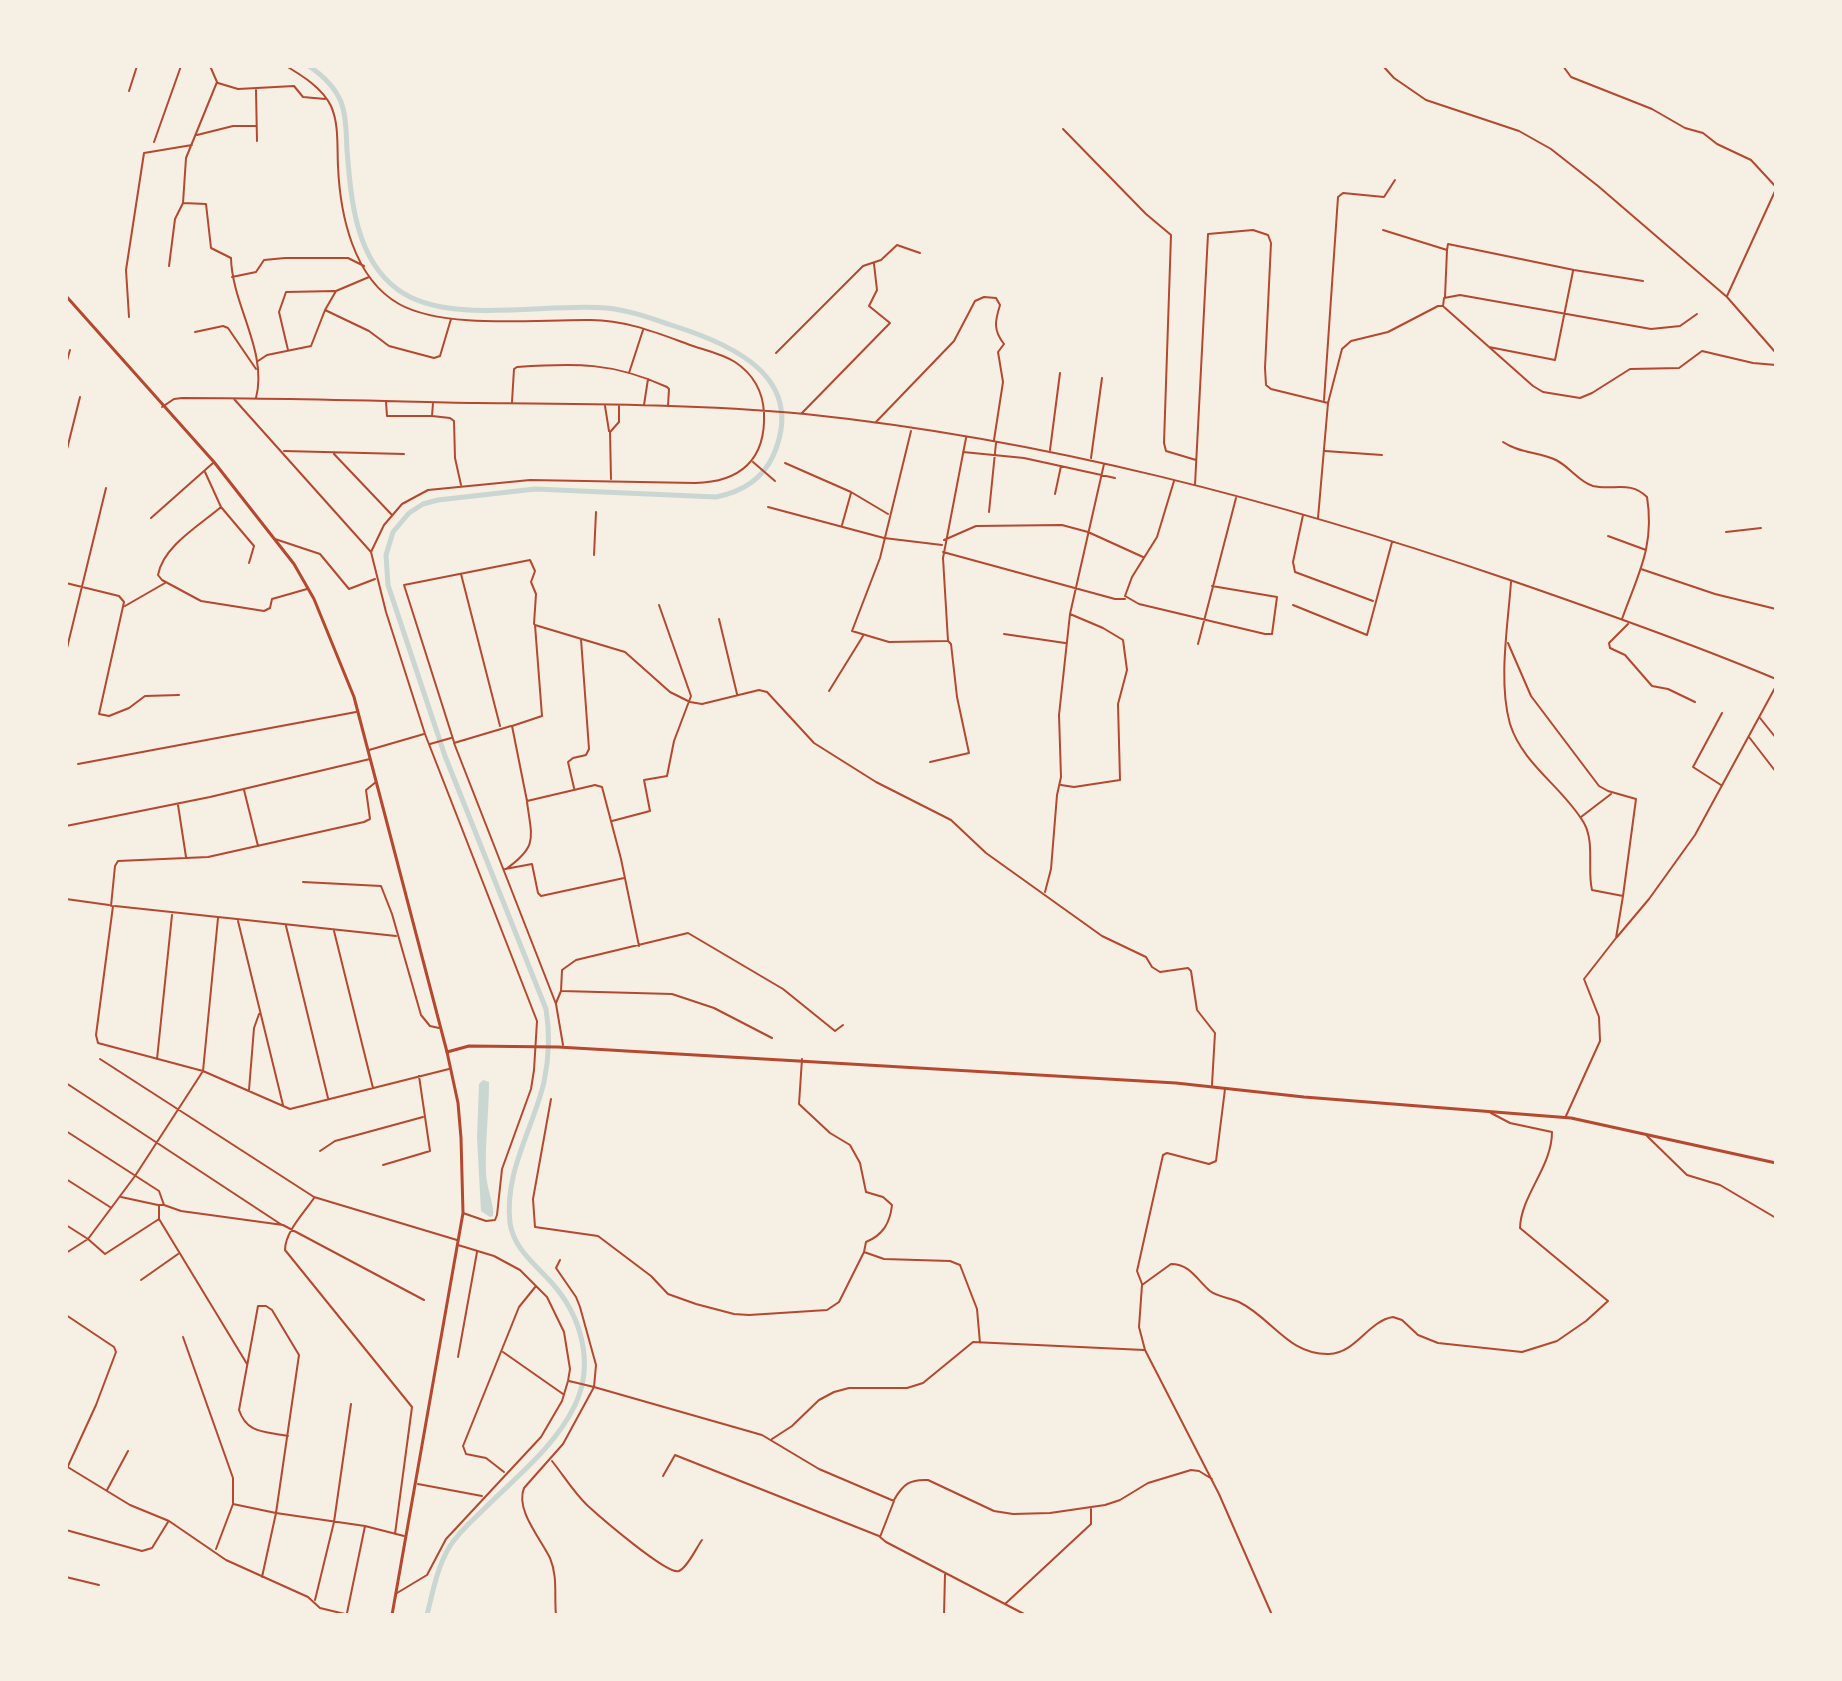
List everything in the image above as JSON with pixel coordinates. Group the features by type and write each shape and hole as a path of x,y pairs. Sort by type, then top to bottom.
{"main road":[{"path":"66,296 214,462 294,564 308,588 349,682 358,712 447,1052 461,1138 463,1213 392,1615"},
{"path":"447,1052 469,1046 561,1047 802,1059 1225,1088 1565,1118 1643,1132 1776,1163"}],"street":[{"path":"129,91 137,66"},
{"path":"154,142 181,66"},
{"path":"210,66 217,82 230,88 294,86 303,97 327,98"},
{"path":"286,66 308,80 327,98 332,109 336,126 341,208 352,242 365,267 389,297 425,314 451,318 603,320 643,329 735,362 749,374 762,393 763,440 752,461 728,478 715,483 530,480 428,490 414,496 392,515 371,552"},
{"path":"1383,66 1394,78 1426,100 1519,131 1543,143 1727,297 1776,353"},
{"path":"1563,66 1571,77 1652,109 1751,160 1776,188 1727,297"},
{"path":"169,266 175,219 183,203 186,158 217,82"},
{"path":"256,89 257,141"},
{"path":"196,136 233,126 256,124"},
{"path":"1063,129 1146,214 1171,235 1164,443 1166,451 1197,460"},
{"path":"129,317 126,270 144,153 192,145"},
{"path":"1318,519 1338,197 1343,193 1384,197 1395,180"},
{"path":"183,203 207,205 210,245 213,250 231,258 231,277 257,362 256,398"},
{"path":"1195,486 1207,236 1211,232 1253,230 1268,235 1271,243 1266,385 1271,389 1326,402"},
{"path":"1383,230 1447,250"},
{"path":"1443,306 1448,244 1643,281"},
{"path":"776,353 863,266 874,264 897,245 920,253"},
{"path":"231,277 256,272 264,260 285,258 348,258 365,267"},
{"path":"802,414 890,323 869,306 877,290 874,264"},
{"path":"1487,347 1555,360 1574,270"},
{"path":"288,350 285,326 279,312 286,292 336,291 371,277"},
{"path":"257,362 267,355 311,346 336,291"},
{"path":"1444,298 1465,295 1654,329 1680,326 1697,314"},
{"path":"875,423 954,341 975,301 984,297 996,298 1000,305 995,328 1004,344 998,352 1003,382 989,512"},
{"path":"1326,402 1345,345 1388,332 1438,306 1443,306 1539,390 1574,399 1592,393 1630,369 1679,368 1702,351 1776,365"},
{"path":"325,310 369,331 389,346 434,358 440,356 451,318"},
{"path":"195,332 223,326 228,328 257,370"},
{"path":"629,373 643,329"},
{"path":"66,364 70,350"},
{"path":"512,403 514,369 517,367 597,365 648,378 669,389 668,407"},
{"path":"1049,452 1060,373"},
{"path":"643,405 648,378"},
{"path":"1091,459 1102,378"},
{"path":"66,453 80,397"},
{"path":"162,407 174,399 233,398 643,405 794,413 995,441 1091,459 1393,541 1511,580 1776,679"},
{"path":"233,398 371,552 376,578 425,734 535,1012 538,1030 531,1089 502,1169 497,1215 495,1220 486,1221 463,1213"},
{"path":"386,401 387,416 432,416 454,421 455,458 461,486"},
{"path":"432,416 433,402"},
{"path":"605,404 610,432 611,480"},
{"path":"610,432 619,422 619,405"},
{"path":"911,428 875,577 852,631 893,642 948,641"},
{"path":"930,762 969,753 948,641 943,552 966,437"},
{"path":"1503,442 1530,454 1554,459 1593,486 1625,485 1645,493 1651,519 1647,551 1621,620"},
{"path":"282,451 404,454"},
{"path":"1324,451 1382,455"},
{"path":"963,452 1061,465 1115,478"},
{"path":"334,453 392,515"},
{"path":"752,461 774,480"},
{"path":"151,518 214,462"},
{"path":"785,463 851,492 889,514"},
{"path":"1045,893 1051,869 1060,785 1059,715 1070,614 1104,463"},
{"path":"1055,494 1061,465"},
{"path":"205,472 221,507 254,546 249,563"},
{"path":"1126,599 1126,590 1157,537 1174,480"},
{"path":"66,652 106,488"},
{"path":"842,525 851,492"},
{"path":"1198,644 1236,497"},
{"path":"221,507 169,552 158,570 159,578 201,601 262,611 268,610 272,599 308,588"},
{"path":"768,507 884,538 944,545"},
{"path":"594,555 596,512"},
{"path":"1303,515 1294,555 1295,572 1374,601"},
{"path":"944,540 976,526 1062,525 1088,532 1144,558"},
{"path":"1726,532 1761,528"},
{"path":"1608,536 1647,551"},
{"path":"275,539 320,554 346,588 351,589 376,578"},
{"path":"1293,605 1367,635 1393,541"},
{"path":"943,552 1115,599 1272,634 1277,597 1212,586"},
{"path":"454,743 542,716 535,625 536,594 531,581 535,571 532,562 525,560 404,586 454,743 556,1004 561,1047"},
{"path":"1640,568 1715,594 1776,609"},
{"path":"461,573 500,729"},
{"path":"1511,580 1506,700 1514,734 1534,764 1580,818 1588,836 1592,890 1623,896"},
{"path":"123,606 166,582"},
{"path":"66,583 119,596 123,606 99,714 109,716 129,708 145,696 179,695"},
{"path":"610,821 650,811 644,780 667,776 674,741 690,702 689,687 659,605"},
{"path":"1060,785 1074,787 1120,780 1118,704 1127,670 1123,640 1070,614"},
{"path":"719,619 737,695"},
{"path":"1629,623 1609,643 1610,648 1625,655 1652,686 1668,689 1695,702"},
{"path":"535,625 625,652 670,692 690,702 702,704 759,690 767,692 814,743 876,782 944,815 986,853 1102,936 1146,957 1155,970 1164,972 1184,967 1191,971 1197,1010 1215,1033 1212,1087"},
{"path":"1004,634 1066,644"},
{"path":"829,691 864,635"},
{"path":"574,790 568,762 586,755 589,749 581,639"},
{"path":"1507,642 1531,696 1599,786 1613,793 1634,797 1637,802 1616,938"},
{"path":"1565,1118 1601,1036 1595,1001 1584,979 1692,840 1776,686"},
{"path":"78,764 358,712"},
{"path":"1722,713 1693,767 1722,785"},
{"path":"1760,717 1776,738"},
{"path":"504,870 526,854 531,836 512,726"},
{"path":"369,750 425,734"},
{"path":"1749,736 1776,772"},
{"path":"429,745 453,738"},
{"path":"66,826 371,759"},
{"path":"377,781 366,790 371,815 368,821 208,857 118,861 96,1040 203,1071 294,1109 450,1068"},
{"path":"527,801 595,785 602,787 639,946"},
{"path":"244,789 258,846"},
{"path":"1580,818 1613,793"},
{"path":"177,803 186,857"},
{"path":"504,870 532,864 538,893 543,896 625,878"},
{"path":"303,882 381,886 421,1015 430,1026 441,1028"},
{"path":"66,899 173,914 396,936"},
{"path":"157,1059 173,914"},
{"path":"66,1253 88,1239 135,1176 203,1071 218,918"},
{"path":"237,919 284,1106"},
{"path":"285,924 328,1098"},
{"path":"334,929 373,1088"},
{"path":"556,1004 561,991 562,970 566,966 595,955 692,933 783,989 835,1031 843,1025"},
{"path":"561,991 672,994 714,1008 772,1038"},
{"path":"249,1090 254,1028 260,1013"},
{"path":"100,1059 314,1197 458,1243 520,1270 551,1304 564,1332 570,1369 570,1381 553,1419 541,1437 446,1539 427,1575 396,1594"},
{"path":"551,1099 533,1199 535,1227 598,1236 673,1296 734,1314 827,1310 839,1302 866,1242 877,1237 886,1227 892,1205 883,1197 866,1192 860,1163 850,1145 823,1127 799,1104 802,1059"},
{"path":"383,1165 430,1151 419,1075"},
{"path":"66,1083 292,1231 424,1300"},
{"path":"1225,1088 1216,1161 1209,1164 1167,1153 1163,1155 1137,1271 1142,1285 1139,1327 1145,1350 1212,1480 1272,1615"},
{"path":"1142,1285 1171,1264 1184,1266 1213,1293 1241,1303 1297,1347 1322,1353 1340,1352 1380,1322 1393,1317 1402,1320 1418,1335 1449,1345 1522,1352 1557,1341 1608,1301 1520,1228 1547,1160 1552,1132 1510,1123 1490,1112"},
{"path":"320,1151 335,1141 424,1116"},
{"path":"66,1131 159,1191 162,1205 159,1219 248,1365"},
{"path":"1643,1132 1684,1173 1720,1185 1776,1218"},
{"path":"66,1179 111,1208"},
{"path":"120,1196 181,1211 283,1225"},
{"path":"314,1197 284,1245 285,1250 412,1407 395,1534"},
{"path":"66,1225 105,1254 159,1219"},
{"path":"458,1357 477,1251"},
{"path":"864,1252 884,1259 950,1261 960,1265 977,1309 980,1343"},
{"path":"141,1280 179,1253"},
{"path":"556,1615 554,1571 524,1508 521,1495 551,1460 579,1418 596,1365 576,1297 556,1268 560,1260"},
{"path":"506,1473 486,1458 466,1454 463,1442 503,1352 519,1307 536,1285"},
{"path":"262,1577 276,1513 288,1436 299,1355 272,1310 266,1306 257,1307 239,1410 250,1428 288,1436"},
{"path":"66,1315 114,1347 116,1352 96,1405 67,1466 106,1491 169,1521 215,1552 314,1601 320,1608 348,1615 365,1526"},
{"path":"183,1337 233,1478 233,1504 215,1552"},
{"path":"772,1439 792,1426 819,1400 834,1392 849,1388 907,1388 923,1383 973,1342 1145,1350"},
{"path":"503,1352 564,1395"},
{"path":"570,1381 772,1439 819,1469 894,1501"},
{"path":"314,1601 334,1522 351,1404"},
{"path":"106,1491 128,1451"},
{"path":"663,1476 675,1455 880,1537 1026,1615"},
{"path":"551,1460 586,1504 653,1559 674,1572 680,1571 702,1540"},
{"path":"880,1537 902,1487 915,1479 928,1480 1003,1514 1050,1513 1120,1500 1148,1483 1191,1470 1199,1471 1212,1480"},
{"path":"416,1484 483,1496"},
{"path":"233,1504 407,1536"},
{"path":"1004,1605 1091,1524 1090,1507"},
{"path":"66,1530 142,1551 152,1548 169,1521"},
{"path":"944,1615 945,1573"},
{"path":"66,1577 99,1585"}],"shaded area":[{"path":"483,1080 489,1082 486,1178 493,1212 490,1217 481,1211 477,1138 479,1084"}],"waterway":[{"path":"309,66 328,82 341,102 358,226 372,261 397,289 418,300 443,307 470,310 606,308 647,317 718,342 739,354 758,368 772,385 780,405 781,428 773,456 757,478 734,492 716,497 535,489 438,500 423,504 409,513 393,532 386,555 388,585 445,756 546,1009 546,1073 515,1168 509,1204 510,1223 520,1248 551,1282 570,1309 582,1340 584,1356 581,1389 567,1420 534,1461 454,1541 439,1571 427,1615"}]}
